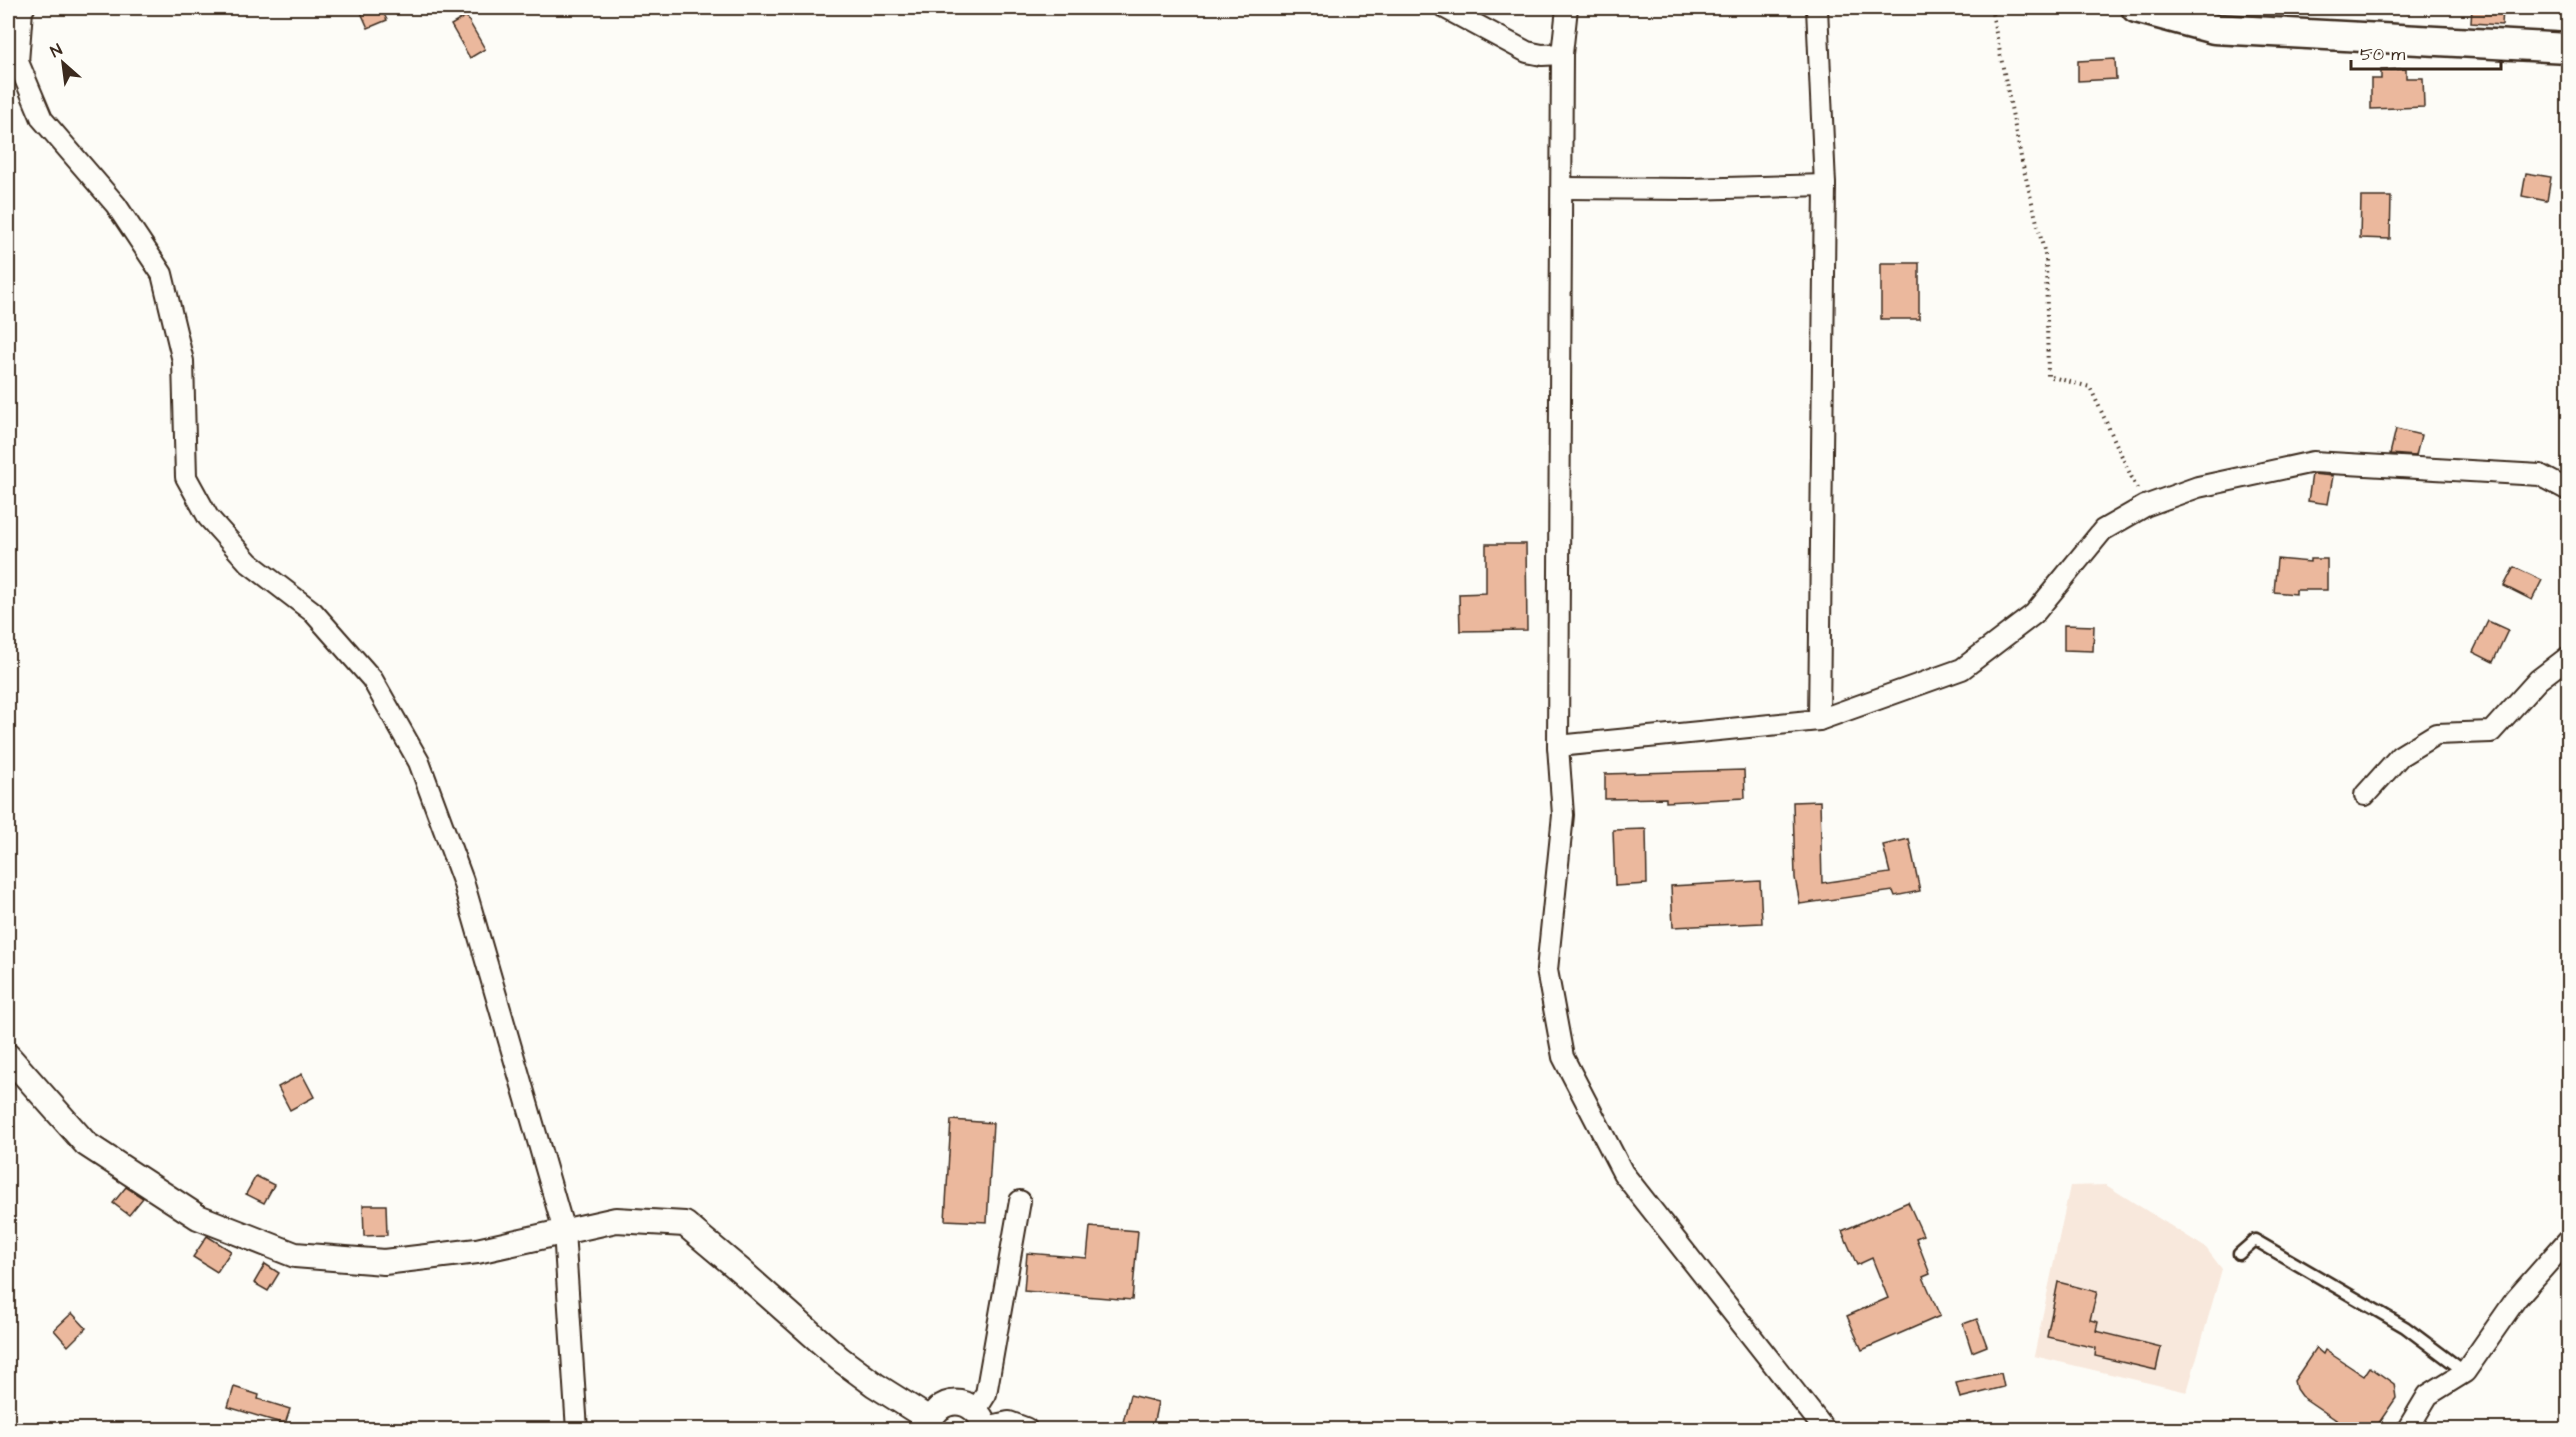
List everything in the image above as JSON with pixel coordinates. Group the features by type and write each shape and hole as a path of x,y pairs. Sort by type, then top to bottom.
{"main road":[{"path":"2136,8 2214,29 2568,48"}],"street":[{"path":"24,8 21,10 18,62 42,119 116,205 162,274 183,361 186,477 208,517 249,563 313,612 372,679 419,762 463,881 564,1231 578,1430"},
{"path":"1445,8 1527,52 1542,56 1562,54"},
{"path":"1567,8 1562,54 1558,746 1563,815 1547,970 1563,1057 1623,1173 1825,1430"},
{"path":"1817,8 1825,185 1819,720"},
{"path":"1562,188 1691,189 1825,185"},
{"path":"1558,746 1819,720 1962,669 2034,614 2103,530 2145,507 2198,487 2313,462 2540,475 2568,490"},
{"path":"2365,795 2400,756 2436,734 2491,732 2538,680 2568,657"},
{"path":"8,1056 86,1144 198,1217 295,1255 384,1262 477,1251 616,1220 685,1224 840,1359 928,1424 938,1408 950,1403 964,1403 976,1410 983,1419 986,1430 1013,1428"},
{"path":"976,1410 986,1394 1020,1201"},
{"path":"2407,1430 2428,1395 2465,1372 2516,1299 2568,1240"}],"lane":[{"path":"2239,1254 2255,1240 2405,1327 2465,1372"}],"path":[{"path":"1990,8 2022,162 2046,259 2048,376 2090,387 2145,507"}],"shaded area":[{"path":"2106,1185 2206,1248 2222,1269 2187,1392 2034,1356 2070,1186"}],"building":[{"path":"359,8 381,8 387,20 368,28"},
{"path":"2472,8 2503,8 2502,25 2471,23"},
{"path":"466,16 485,49 470,58 451,25"},
{"path":"2115,59 2116,79 2078,81 2078,61"},
{"path":"2406,69 2406,78 2423,78 2424,107 2371,109 2371,79 2381,79 2381,70"},
{"path":"2526,173 2551,177 2547,201 2522,196"},
{"path":"2361,197 2391,197 2390,239 2360,238"},
{"path":"1881,263 1919,263 1919,319 1881,319"},
{"path":"2396,429 2421,435 2416,456 2390,454"},
{"path":"2312,474 2333,476 2328,504 2308,501"},
{"path":"1486,544 1526,544 1527,630 1460,631 1459,594 1486,593"},
{"path":"2277,559 2310,562 2310,559 2327,559 2327,590 2296,590 2296,594 2274,592"},
{"path":"2514,567 2542,580 2532,600 2504,586"},
{"path":"2488,621 2508,630 2493,662 2473,652"},
{"path":"2064,625 2094,626 2093,651 2064,650"},
{"path":"1744,770 1745,798 1666,802 1666,798 1605,799 1605,774"},
{"path":"1820,801 1822,883 1890,873 1883,845 1909,839 1920,891 1895,896 1893,891 1800,904 1795,878 1793,802"},
{"path":"1646,829 1647,884 1615,886 1613,830"},
{"path":"1760,881 1762,923 1673,927 1671,886"},
{"path":"302,1074 314,1097 290,1110 278,1087"},
{"path":"951,1120 993,1123 987,1222 945,1220"},
{"path":"256,1176 274,1185 264,1203 246,1194"},
{"path":"126,1187 143,1198 129,1215 113,1203"},
{"path":"1908,1202 1923,1235 1916,1238 1930,1274 1923,1277 1940,1316 1862,1350 1847,1316 1888,1298 1872,1258 1857,1265 1842,1231"},
{"path":"363,1205 386,1205 387,1235 364,1236"},
{"path":"1090,1227 1138,1231 1132,1300 1024,1291 1027,1253 1087,1258"},
{"path":"207,1236 231,1251 217,1272 193,1257"},
{"path":"265,1264 279,1273 268,1291 254,1283"},
{"path":"2058,1282 2097,1292 2090,1320 2098,1322 2096,1331 2161,1347 2156,1370 2095,1356 2096,1348 2047,1337"},
{"path":"72,1313 86,1328 68,1346 54,1330"},
{"path":"1977,1319 1987,1346 1972,1352 1963,1324"},
{"path":"2316,1348 2323,1354 2325,1350 2364,1376 2370,1367 2394,1384 2396,1398 2374,1430 2351,1430 2301,1396 2296,1389 2294,1381"},
{"path":"2001,1373 2004,1387 1960,1398 1956,1383"},
{"path":"234,1387 259,1395 258,1399 290,1409 285,1424 228,1407"},
{"path":"1130,1395 1158,1402 1152,1430 1122,1426"}]}
